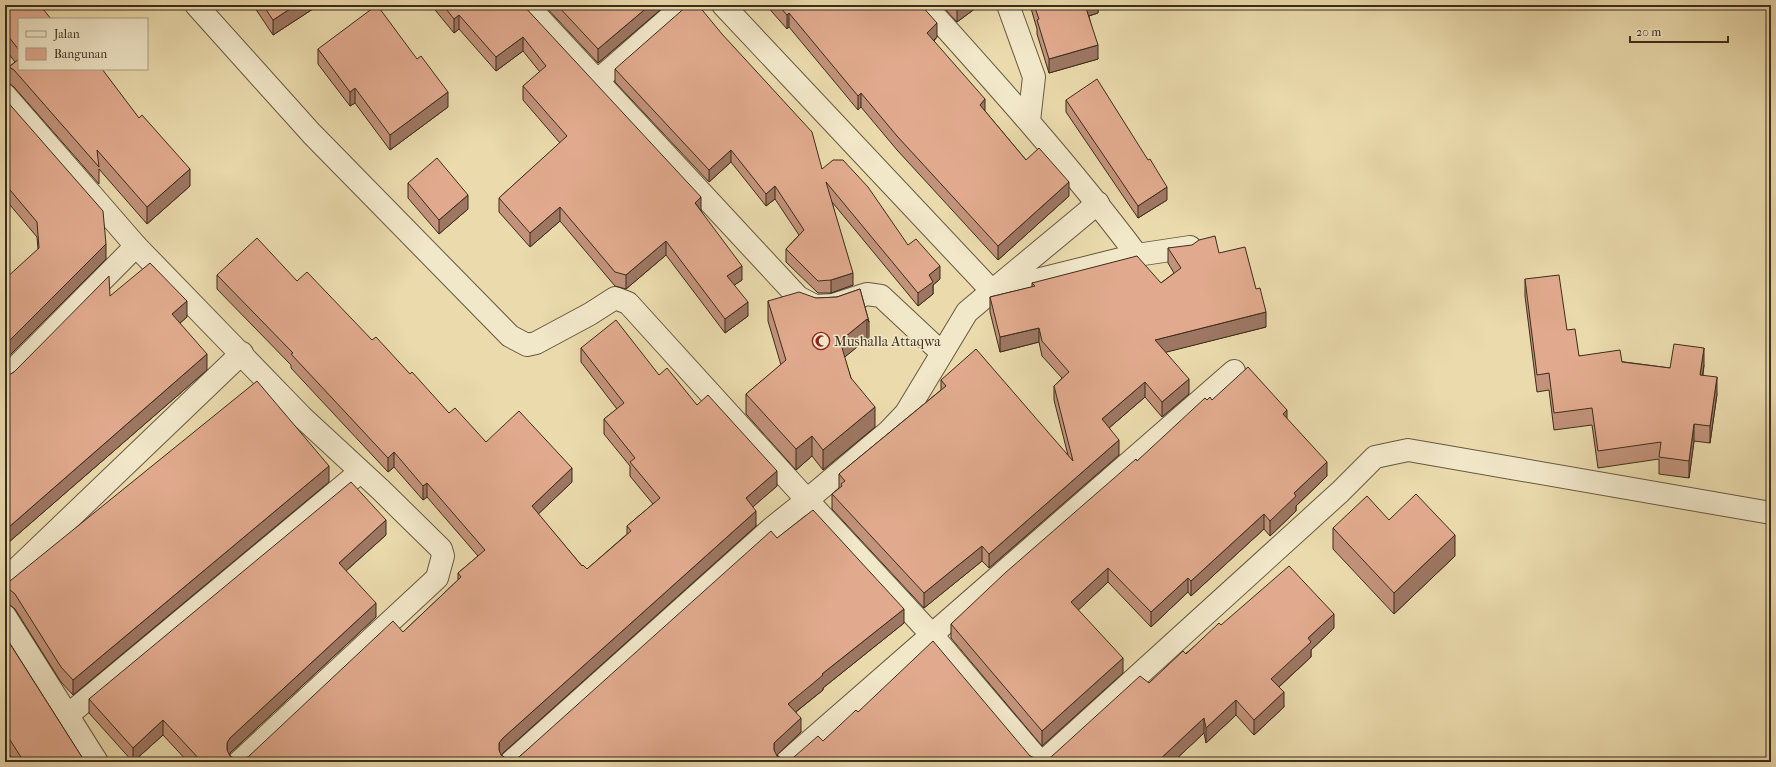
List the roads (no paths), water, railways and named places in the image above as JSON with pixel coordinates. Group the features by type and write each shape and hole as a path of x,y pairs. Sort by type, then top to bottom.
{"street":[{"path":"196,5 312,134 510,336 527,345 536,343 590,314 615,298 628,303 932,635 1040,762"},
{"path":"527,5 798,297 815,306 833,305 867,294 881,296 942,353"},
{"path":"598,80 684,5"},
{"path":"723,5 992,291"},
{"path":"925,5 1029,120 1098,203 1137,255"},
{"path":"1008,5 1034,77 1029,120"},
{"path":"5,95 136,246 242,353 302,417 441,549 443,556 437,578 239,762"},
{"path":"511,762 772,528 888,432 906,413 967,312 1098,203"},
{"path":"5,378 136,246"},
{"path":"992,291 1137,255 1190,247"},
{"path":"5,580 242,353"},
{"path":"786,762 1234,372"},
{"path":"1043,762 1340,492 1376,457 1408,450 1771,513"},
{"path":"68,715 360,472"},
{"path":"5,616 97,762"}],"place":[{"name":"Mushalla Attaqwa","path":"821,341"}]}
